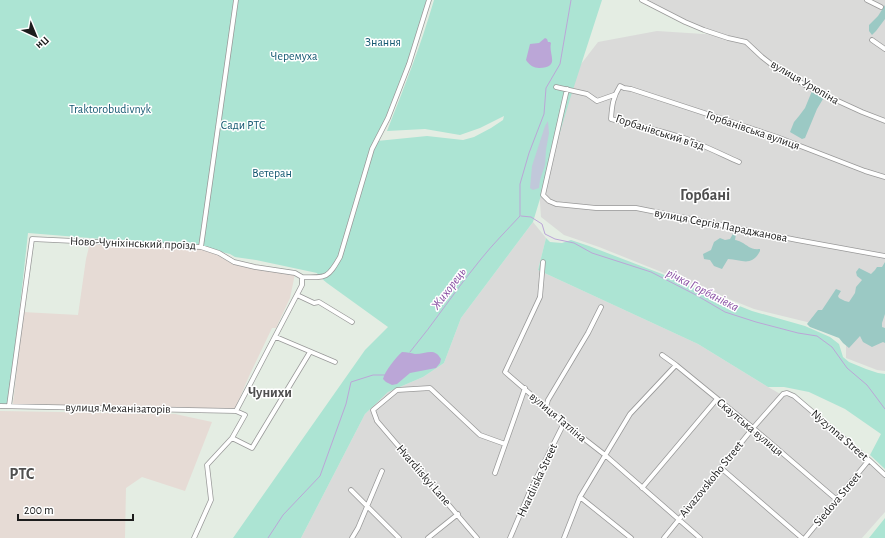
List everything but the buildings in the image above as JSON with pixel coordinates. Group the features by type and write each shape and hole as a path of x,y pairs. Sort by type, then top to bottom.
{"street":[{"name":"Ново-Чуніхінський проїзд","path":"9,406 32,239 201,248 236,0"},
{"path":"201,248 219,253 234,262 255,267 295,272 302,277 320,278 329,274 340,257 372,149 388,118 406,70 429,0"},
{"name":"вулиця Урюпіна","path":"642,0 704,30 746,42 762,57 784,73 814,90 885,121"},
{"path":"867,0 881,7"},
{"path":"872,40 885,50"},
{"path":"556,86 587,94 597,101 614,95"},
{"name":"Горбанівський в'їзд","path":"620,86 614,95 611,119 684,138 739,162"},
{"name":"Горбанівська вулиця","path":"620,86 778,137 865,171 885,177"},
{"name":"вулиця Сергія Параджанова","path":"567,89 543,195 549,201 556,204 596,208 636,208 885,256"},
{"name":"вулиця Татліна","path":"543,262 540,297 505,372 564,423 605,455 700,538"},
{"path":"194,538 211,500 207,465 232,438 245,415 236,411 302,285 302,277"},
{"path":"297,295 314,303 318,302 352,322"},
{"path":"546,407 548,400 588,333 601,307"},
{"path":"276,336 335,362"},
{"path":"232,438 252,448 310,352"},
{"name":"Скаутська вулиця","path":"662,355 676,365 837,500"},
{"path":"564,538 580,497 630,414 676,365"},
{"name":"Hvardiiskyi Lane","path":"477,538 377,421 373,410 397,390 430,388 480,435 505,444"},
{"path":"495,472 525,388"},
{"name":"Aivazovskoho Street","path":"664,538 752,428 783,394 787,393 794,396"},
{"name":"Nyzynna Street","path":"794,396 870,460 885,475"},
{"path":"642,488 717,400"},
{"name":"вулиця Механізаторів","path":"0,406 236,411"},
{"name":"Hvardiiska Street","path":"510,538 530,491 564,423"},
{"name":"Siedova Street","path":"805,538 870,460"},
{"path":"721,468 802,538"},
{"path":"352,538 358,528 382,471"},
{"path":"351,490 399,538"},
{"path":"580,497 631,538"},
{"path":"428,538 458,514"}],"shaded area":[{"name":"Горбані","path":"642,0 885,0 885,371 877,370 846,358 846,339 807,322 754,309 599,247 564,235 541,217 539,188 578,68 598,42 657,31 719,35 704,30"},
{"path":"885,5 885,19 872,35 869,31 869,25 878,16"},
{"path":"545,38 551,43 552,63 546,67 539,68 530,65 526,60 530,44 539,43"},
{"path":"812,91 823,96 823,99 817,109 805,138 802,139 790,132 794,122 805,108"},
{"path":"548,121 549,133 545,165 539,188 533,190 530,188 532,166"},
{"path":"533,222 546,238 538,270 698,344 784,396 793,397 866,459 885,478 885,512 862,538 301,538 365,414 388,392 423,377 444,363 461,318"},
{"path":"734,232 736,234 735,240 752,248 760,249 754,259 746,261 728,259 722,269 714,266 710,260 704,259 703,254 711,250 714,242 720,238 725,240 730,239"},
{"path":"90,243 201,249 218,254 233,263 295,274 290,298 276,328 272,328 235,409 13,404 23,312 78,315 86,259"},
{"path":"885,262 885,314 882,327 885,328 885,343 883,342 872,347 863,342 860,336 849,348 839,338 810,327 807,324 818,310 822,310 836,289 841,291 838,296 839,298 849,302 855,293 856,287 862,280 857,276 856,272 859,268 871,274 877,267 882,267"},
{"path":"402,352 415,354 433,352 436,353 441,359 436,368 410,373 397,384 392,385 383,379 391,364"},
{"name":"РТС","path":"0,411 175,414 212,422 185,491 142,477 126,488 125,538 0,538"}],"green space":[{"name":"Сади РТС","path":"0,0 429,0 425,15 391,108 377,141 427,136 463,140 474,137 503,120 504,116 480,128 460,135 425,129 387,131 418,50 434,0 602,0 533,222 461,318 444,363 423,377 388,392 365,414 301,538 233,538 365,350 388,327 320,278 317,273 235,257 230,254 201,247 28,233 9,406 0,406"},
{"path":"546,238 550,242 562,243 571,240 589,246 752,311 805,326 830,337 839,344 843,357 849,362 878,373 885,374 885,469 870,455 881,434 845,409 809,392 784,387 768,387 698,344 538,270"},
{"path":"885,518 885,538 869,538"}],"waterway":[{"name":"Жихорець","path":"410,352 481,259 520,216 520,184 529,153 544,114 546,88 560,64 571,0"},
{"name":"річка Горбанівка","path":"521,216 531,217 542,224 545,234 555,239 574,243 592,253 651,272 725,312 798,333 817,336 832,347 847,368 867,385 885,409"},
{"name":"Жихорець","path":"268,538 283,515 320,476 346,404 351,382 373,375 385,375"}],"district":[{"name":"Горбані","path":"705,194"},
{"name":"Чунихи","path":"270,392"},
{"name":"РТС","path":"22,473"}],"park label":[{"name":"Знання","path":"383,42"},
{"name":"Черемуха","path":"294,56"},
{"name":"Traktorobudivnyk","path":"110,109"},
{"name":"Ветеран","path":"272,173"}]}
